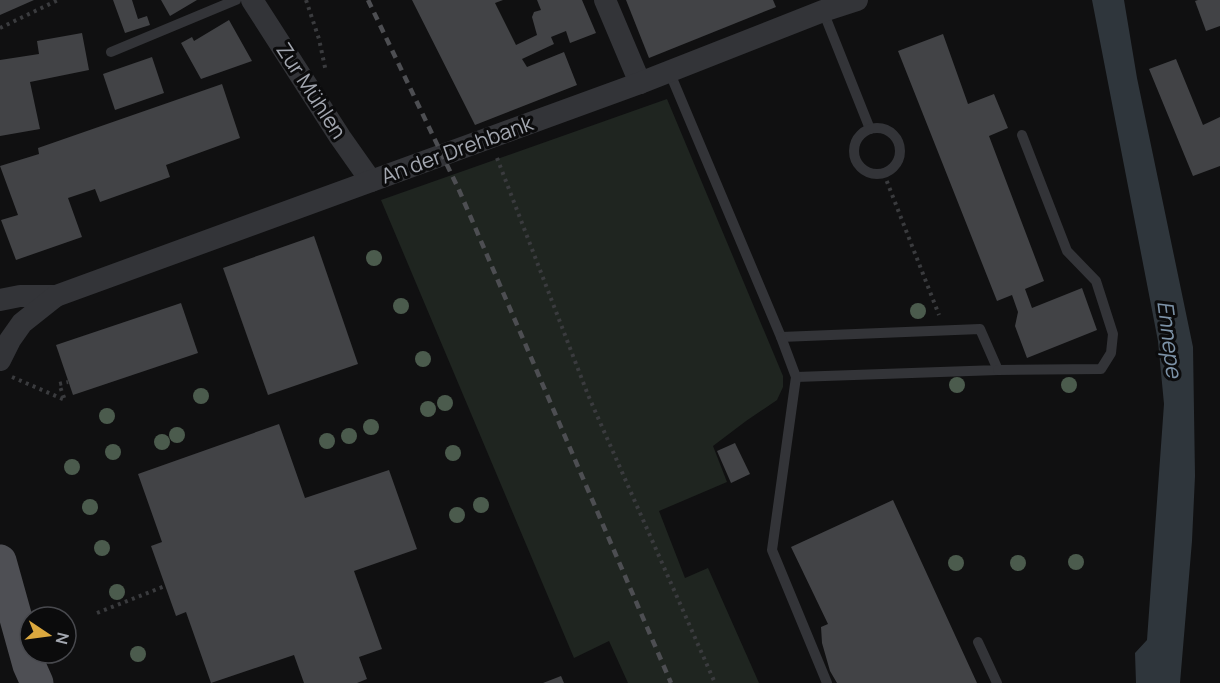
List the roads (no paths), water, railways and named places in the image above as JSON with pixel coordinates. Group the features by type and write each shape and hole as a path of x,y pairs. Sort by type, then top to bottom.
{"main road":[{"path":"0,561 29,665 37,683"}],"street":[{"name":"Zur Mühlen","path":"252,0 371,181"},
{"path":"605,0 640,83"},
{"name":"An der Drehbank","path":"0,332 22,323 56,296 640,83 839,4"},
{"name":"An der Drehbank","path":"0,300 20,296 56,296"},
{"name":"An der Drehbank","path":"4,368 10,340 22,323"}],"lane":[{"path":"111,52 236,0"},
{"path":"839,4 870,129"},
{"path":"669,72 796,377 772,550 827,683"},
{"path":"882,128 891,131 898,140 901,151 898,163 884,174 871,174 863,170 856,161 854,147 858,137 870,129 882,128"},
{"path":"796,377 1101,369 1111,353 1113,334 1096,281 1067,251 1022,135"},
{"path":"781,337 980,329 998,370"},
{"path":"978,642 997,683"}],"water":[{"name":"Ennepe","path":"1092,0 1124,0 1137,78 1193,347 1195,476 1180,683 1136,683 1135,653 1147,640 1164,404 1158,341"}],"railway":[{"path":"368,0 459,190 671,683"}]}
